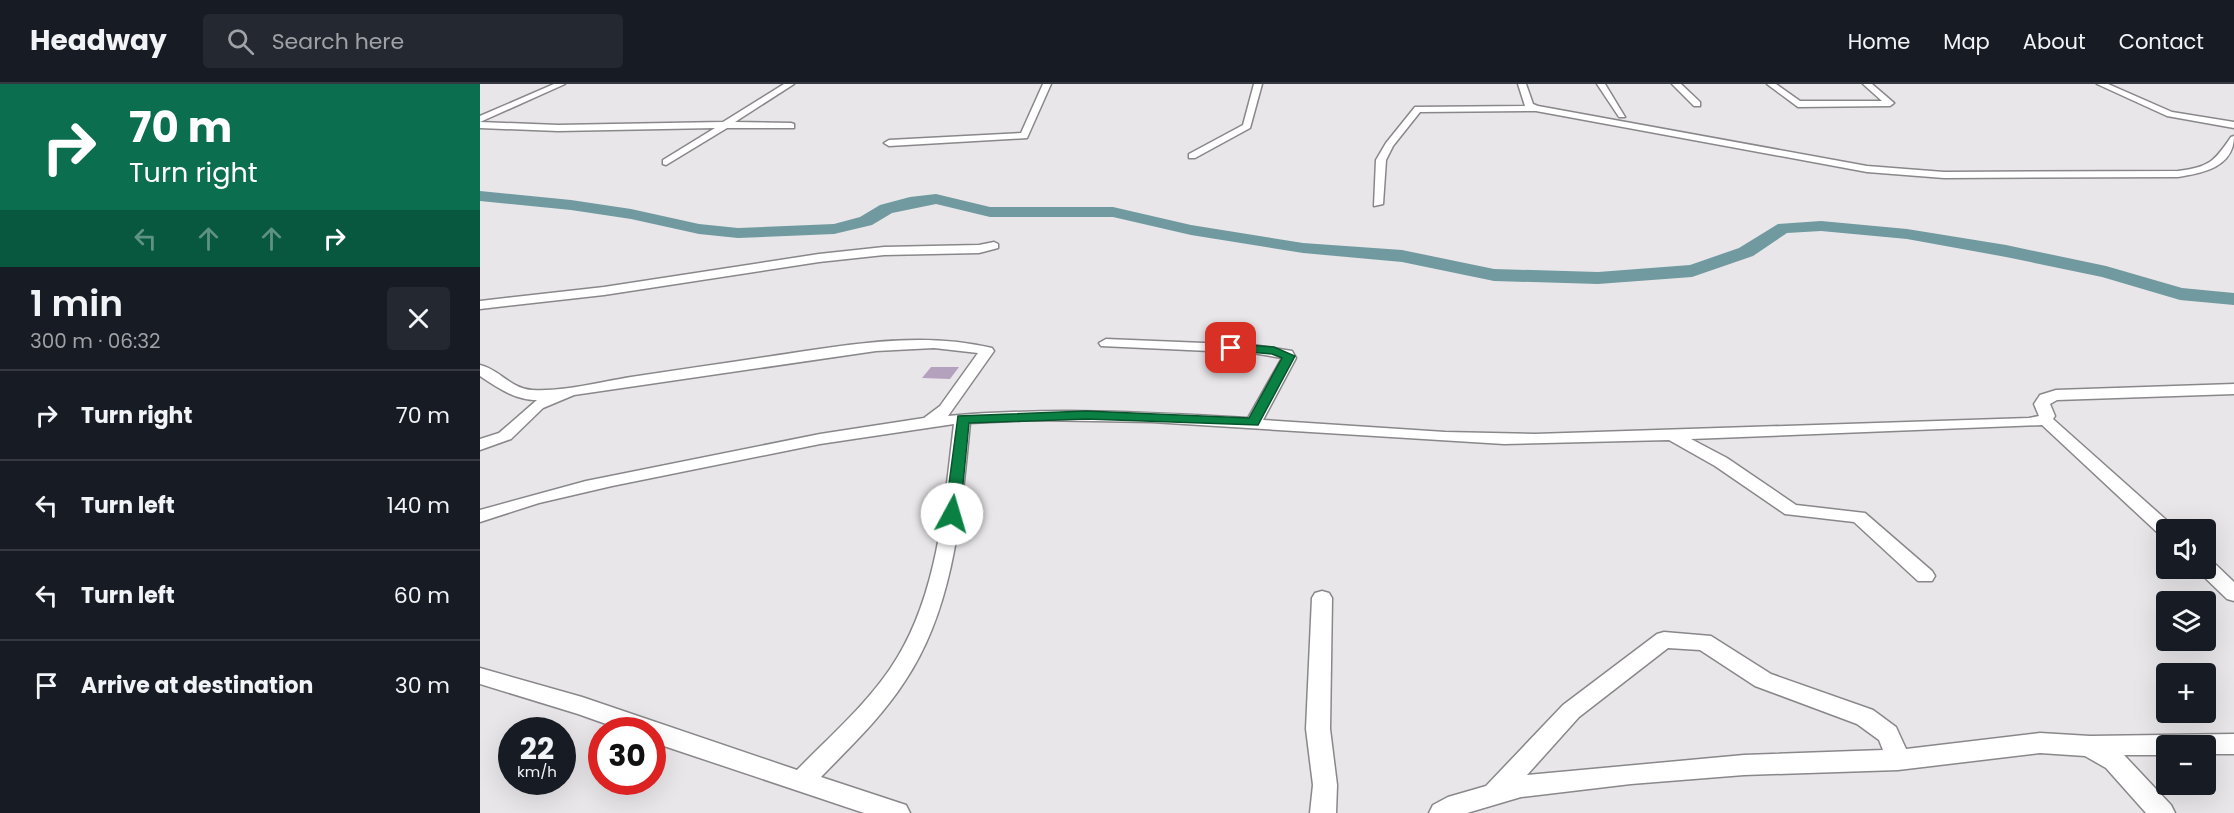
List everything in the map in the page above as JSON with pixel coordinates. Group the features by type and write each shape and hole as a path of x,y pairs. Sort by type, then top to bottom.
{"street":[{"path":"480,119 561,84"},
{"path":"666,162 790,84"},
{"path":"889,143 1024,136 1047,84"},
{"path":"1192,156 1247,126 1258,84"},
{"path":"1522,84 1529,105 1536,108"},
{"path":"1601,84 1622,115"},
{"path":"1676,84 1696,104"},
{"path":"1771,84 1798,104 1890,103 1867,84"},
{"path":"2101,84 2170,114 2234,125"},
{"path":"1378,204 1381,160 1389,145 1399,136 1418,109 1536,108 1867,170 1944,175 2178,174 2199,171 2218,164 2234,139"},
{"path":"480,125 534,128 726,124 791,126"},
{"path":"480,305 604,291 819,258 884,251 979,249 994,246"},
{"path":"1106,343 1253,349 1287,354 1289,358 1253,423"},
{"path":"480,369 508,388 540,397 650,377 828,351 896,345 971,347 987,351 982,361 953,396 947,409 930,421"},
{"path":"2045,420 2047,416 2042,404 2046,398 2056,395 2234,389"},
{"path":"480,445 505,436 538,405 558,394"},
{"path":"480,516 563,490 770,447 930,421 1086,415 1503,439 2029,423 2045,420"},
{"path":"801,782 898,674 919,638 934,600 952,514 963,419"},
{"path":"2045,420 2156,521"},
{"path":"1671,435 1721,462 1791,510 1859,517 1925,576"},
{"path":"2216,577 2234,594"},
{"path":"1322,598 1318,729 1325,785 1323,813"},
{"path":"1493,796 1571,711 1664,640 1704,642 1763,680 1865,717 1888,734 1899,760"},
{"path":"480,676 612,717"},
{"path":"666,737 897,813"},
{"path":"1442,813 1457,805 1521,786 1631,774 1744,765 1899,760 2040,743 2089,746 2234,744"},
{"path":"2089,746 2114,761 2162,813"}],"building":[{"path":"931,367 959,367 950,379 922,378"}],"waterway":[{"path":"480,196 571,205 631,214 699,229 738,233 834,229 866,221 886,209 910,202 936,199 990,212 1113,212 1191,230 1303,248 1402,256 1494,275 1598,278 1692,271 1746,252 1769,235 1784,228 1821,226 1907,234 2006,251 2106,272 2180,294 2234,299"}],"route":[{"path":"952,514 963,419 1030,415 1086,415 1253,423 1289,356 1274,351 1231,348"}]}
